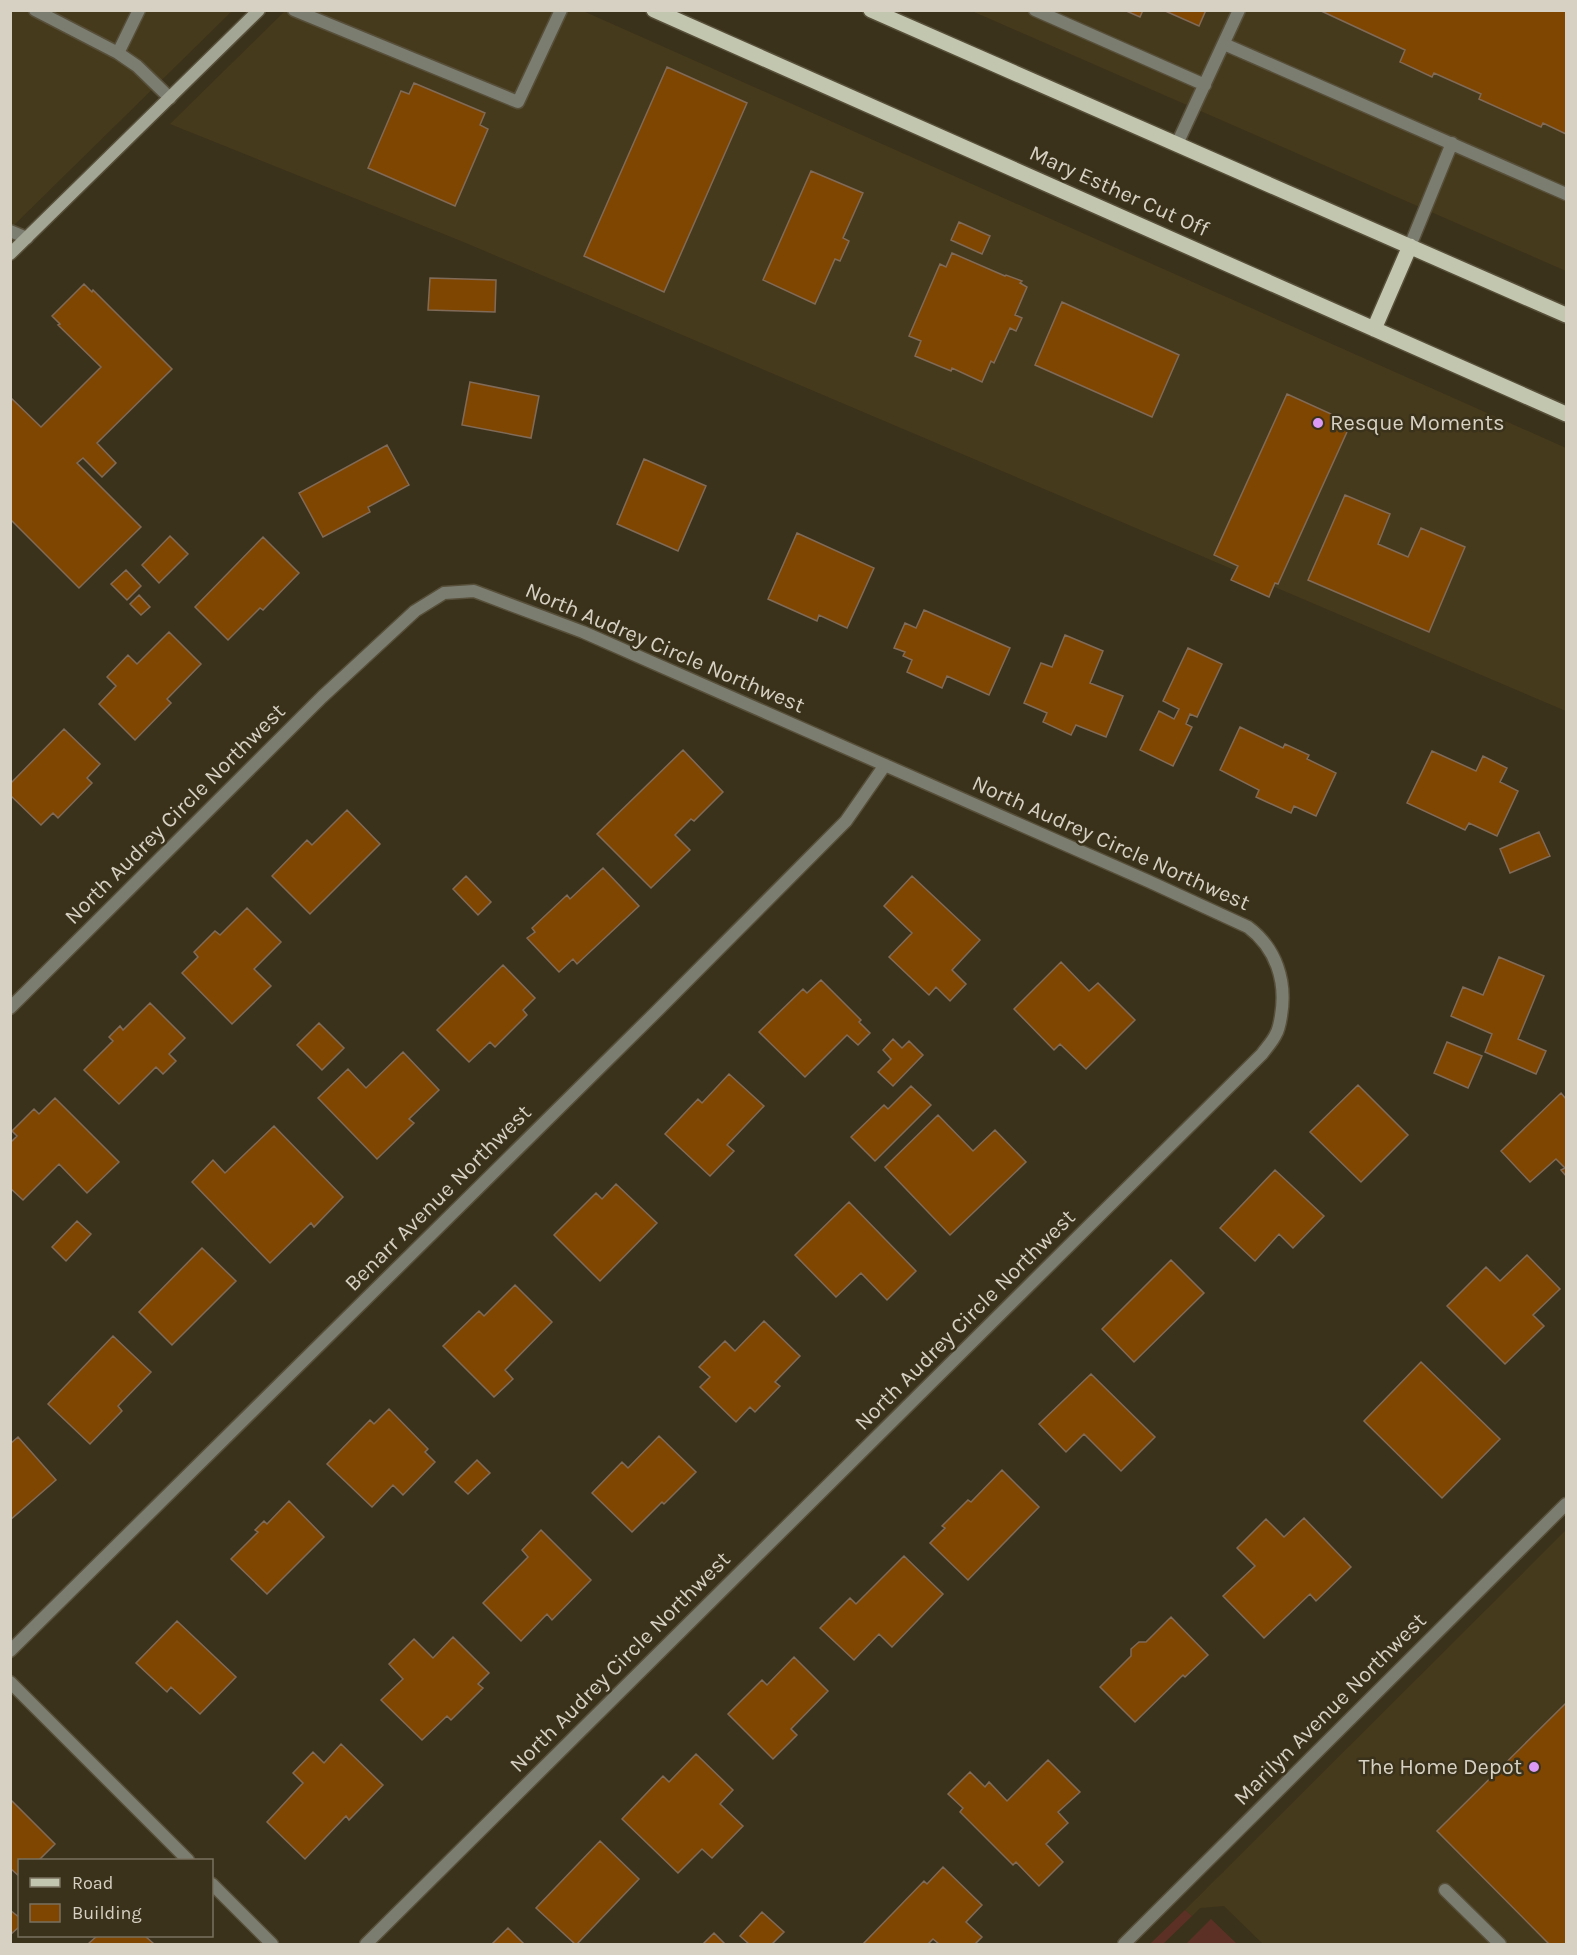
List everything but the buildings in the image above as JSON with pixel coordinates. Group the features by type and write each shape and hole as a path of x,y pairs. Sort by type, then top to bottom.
{"main road":[{"name":"Mary Esther Cut Off","path":"654,10 1566,414"},
{"path":"871,10 1566,315"},
{"path":"1374,328 1410,246"}],"street":[{"path":"35,10 118,53 137,66 170,98"},
{"path":"118,53 139,10"},
{"path":"10,254 259,10"},
{"path":"294,10 518,102 561,10"},
{"path":"1035,10 1205,85"},
{"path":"1177,144 1239,10"},
{"path":"1224,44 1566,194"},
{"path":"1410,246 1452,143"},
{"path":"10,231 27,238"},
{"name":"North Audrey Circle Northwest","path":"10,1008 322,697 415,611 444,593 474,591 583,633 1248,927 1262,937 1274,956 1284,1000 1278,1032 1263,1054 366,1944"},
{"name":"Benarr Avenue Northwest","path":"10,1651 846,821 885,765"},
{"name":"Marilyn Avenue Northwest","path":"1124,1944 1566,1504"},
{"path":"10,1682 187,1859"},
{"path":"213,1885 272,1944"},
{"path":"1446,1890 1500,1944"}],"shaded area":[{"path":"11,11 232,11 11,228"},
{"path":"285,11 583,11 1566,448 1566,711 466,243 170,124"},
{"path":"972,11 1566,11 1566,271"},
{"path":"1566,1530 1566,1944 1263,1944 1224,1906 1200,1908 1192,1916 1185,1910"},
{"path":"1185,1910 1192,1916 1163,1944 1150,1944"},
{"path":"1211,1919 1237,1944 1186,1944"}],"place":[{"name":"Resque Moments","path":"1318,423"},
{"name":"The Home Depot","path":"1534,1767"}]}
